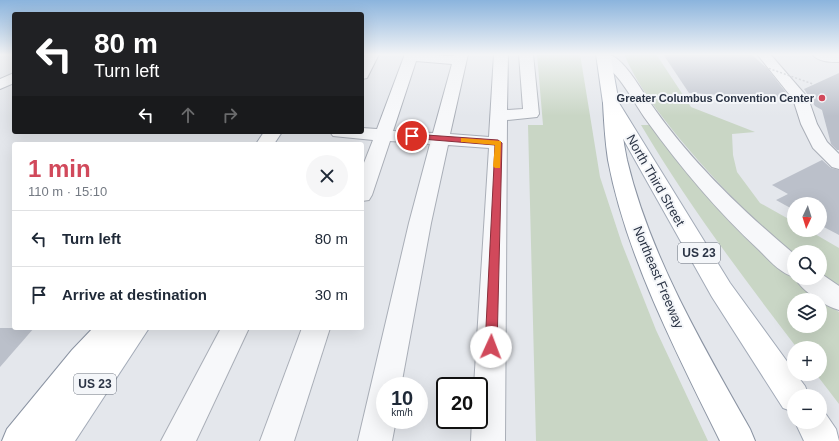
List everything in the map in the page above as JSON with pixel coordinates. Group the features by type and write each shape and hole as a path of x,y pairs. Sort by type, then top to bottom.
{"main road":[{"name":"North Third Street","path":"607,75 611,103 721,290 789,389"},
{"name":"Northeast Freeway","path":"611,103 618,164 626,195 639,233 666,301 701,372 738,441"},
{"path":"19,441 82,359 109,330"},
{"name":"US 23","path":"55,441 134,330"},
{"path":"816,429 824,441"}],"street":[{"path":"364,189 404,75"},
{"path":"388,377 420,224 440,138 452,75"},
{"path":"488,441 501,75"},
{"path":"499,115 531,114 528,75"},
{"path":"625,75 662,130 690,164 755,234 787,262"},
{"path":"777,75 800,98 809,124 820,144 830,156 839,163"},
{"path":"0,85 12,78"},
{"path":"364,134 498,143"},
{"path":"818,285 839,300"},
{"path":"178,441 233,330"},
{"path":"277,441 315,330"},
{"path":"375,441 377,429"}],"path":[{"path":"793,75 813,84"}],"green space":[{"path":"539,75 583,75 600,177 622,244 656,330 708,441 536,441 528,125 543,125"},
{"path":"634,75 670,75 691,107 755,132 732,134 733,155 737,172 760,203 787,218 787,237 820,237 839,248 839,289 827,281 827,245 787,245 787,249 749,214 706,169 679,138"},
{"path":"641,125 650,125 701,190 728,220 757,249 787,274 787,285 801,285 812,293 787,293 787,333 827,333 827,303 839,312 839,404 821,381 827,381 827,341 792,341 716,239 677,183"}],"building":[{"path":"677,75 772,75 791,99 689,93"},
{"name":"Greater Columbus Convention Center","path":"836,75 839,75 839,150 831,144 822,110 815,106 804,89"},
{"path":"822,160 831,168 839,170 839,235 827,229 827,197 787,197 787,206 776,200 788,194 772,185"},
{"path":"0,328 12,328 12,330 32,330 0,367"}],"slow traffic":[{"path":"464,140 498,143 497,166"}],"place":[{"name":"Greater Columbus Convention Center","path":"822,98"}],"route":[{"path":"412,136 498,143 491,347"}]}
